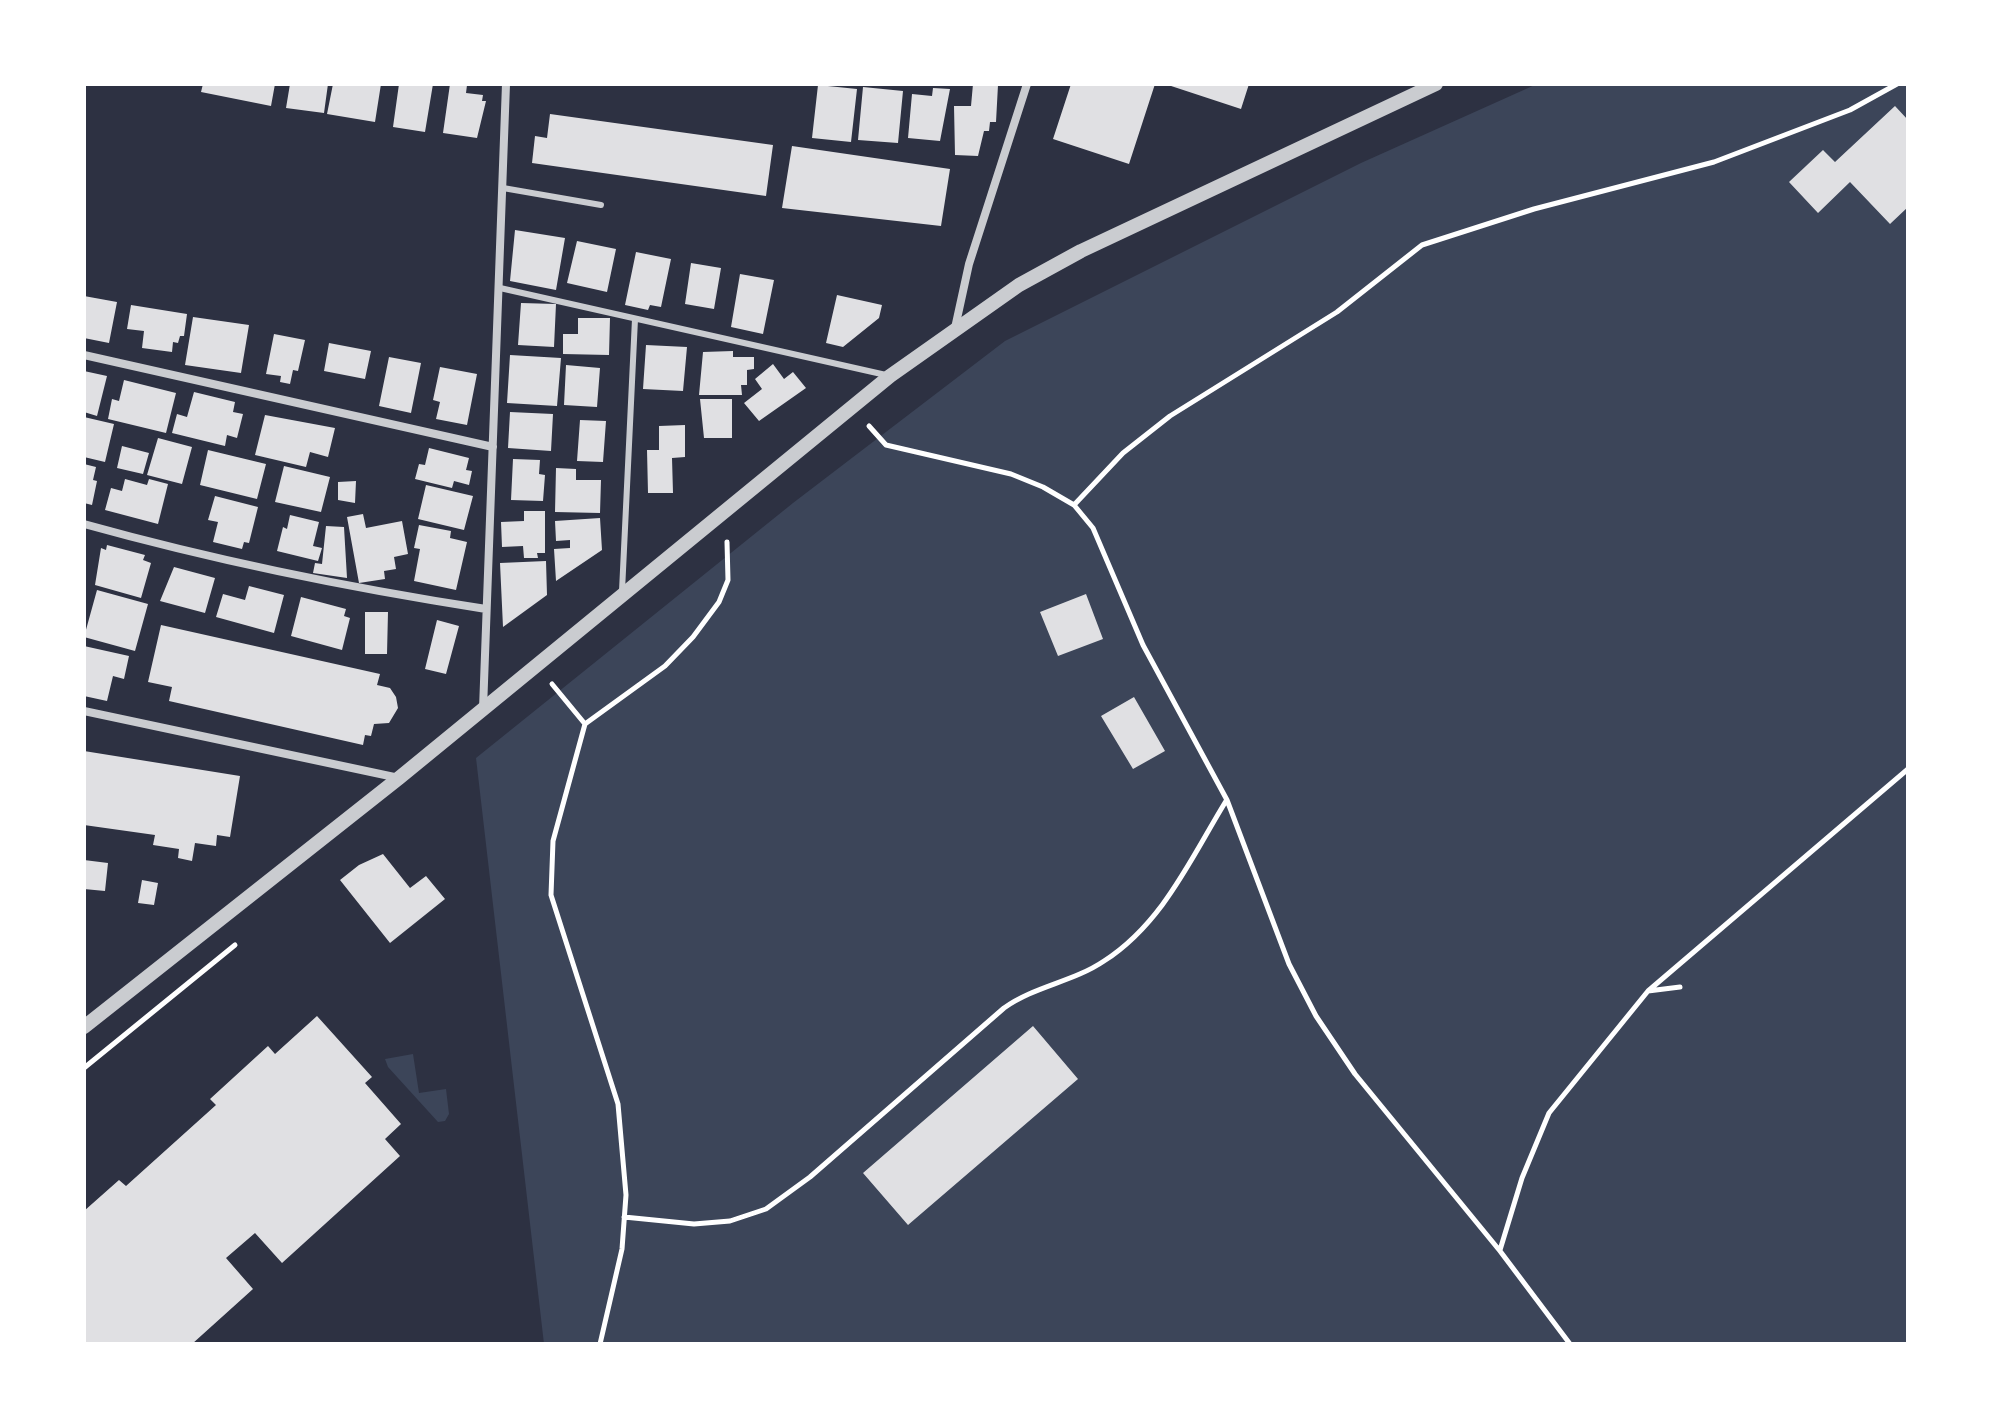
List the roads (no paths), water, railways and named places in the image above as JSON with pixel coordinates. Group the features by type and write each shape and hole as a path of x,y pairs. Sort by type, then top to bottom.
{"street":[{"path":"483,710 506,84"},
{"path":"955,328 969,264 1027,84"},
{"path":"84,1027 399,778 851,407 955,328 1019,285 1143,219 1436,84"},
{"path":"84,355 493,447"},
{"path":"84,524 176,550 344,587 486,609"},
{"path":"84,711 399,778"}],"lane":[{"path":"503,188 601,205"},
{"path":"500,288 890,376"},
{"path":"622,594 635,319"}]}
